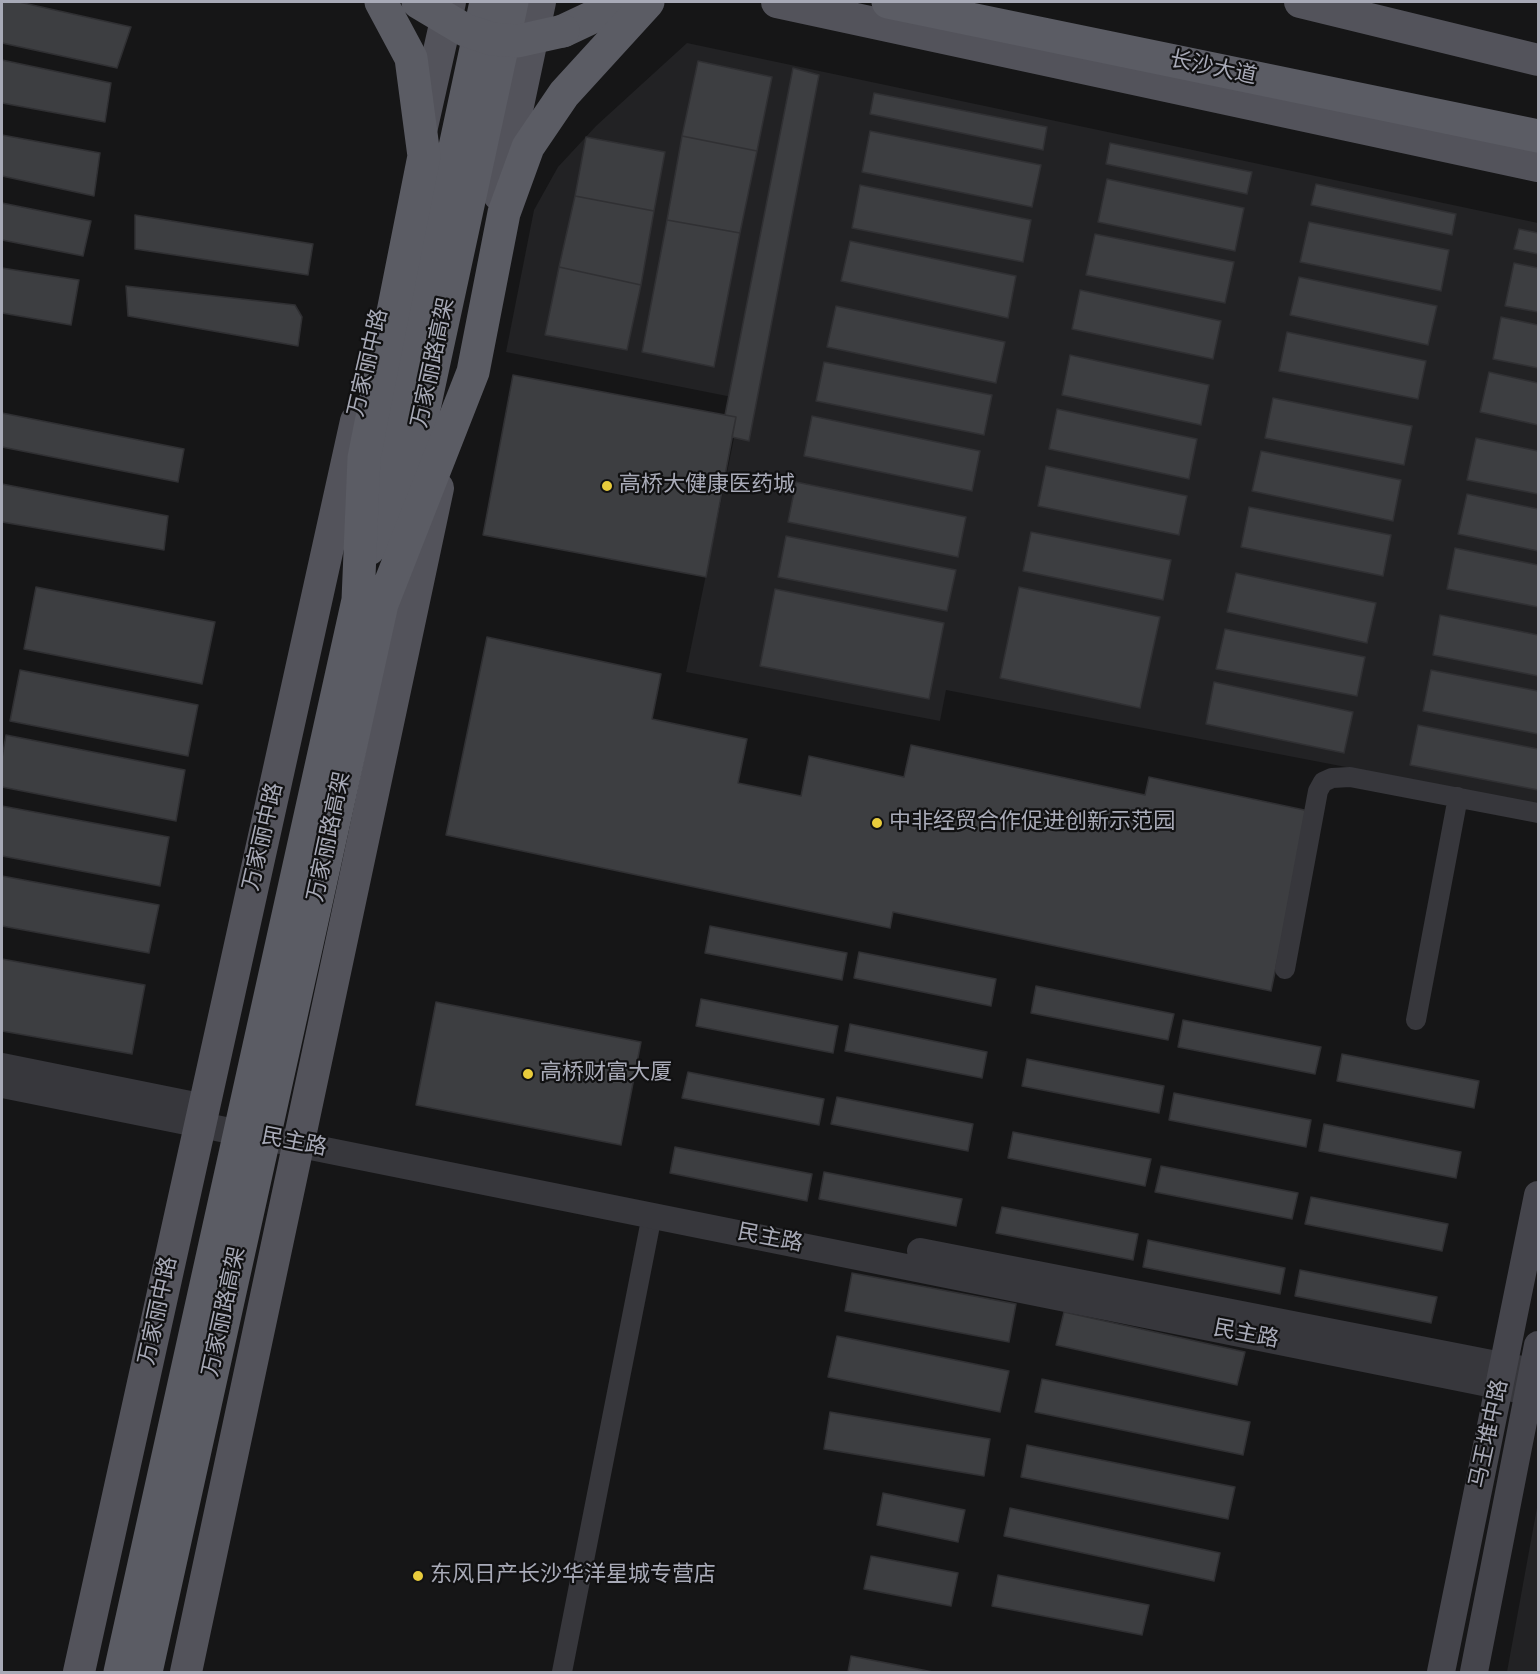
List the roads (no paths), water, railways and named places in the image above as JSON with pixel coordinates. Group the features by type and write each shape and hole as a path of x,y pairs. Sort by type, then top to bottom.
{"highway":[{"path":"370,602 364,458 424,156 411,58 381,2"},
{"path":"418,2 465,30 492,39 518,42 563,31 597,15 612,2"},
{"name":"万家丽路高架","path":"146,1672 370,602 486,2"},
{"name":"万家丽路高架","path":"120,1672 512,2"},
{"path":"370,602 473,372 504,213 528,147 564,94 648,2"},
{"name":"长沙大道","path":"888,2 1539,136"},
{"name":"长沙大道","path":"1001,2 1539,117"}],"main road":[{"name":"万家丽中路","path":"79,1672 450,2"},
{"path":"186,1672 540,2"},
{"path":"777,2 1539,166"},
{"path":"1306,2 1335,12 1539,60"},
{"name":"马王堆中路","path":"1441,1672 1539,1195"},
{"name":"马王堆中路","path":"1474,1672 1536,1375"}],"street":[{"path":"1285,969 1318,791 1323,782 1332,778 1350,777 1539,813"},
{"path":"1416,1020 1458,797"},
{"name":"民主路","path":"2,1066 202,1115 652,1215 1502,1376 1536,1375"},
{"name":"民主路","path":"2,1085 202,1115"},
{"name":"民主路","path":"300,1136 663,1201 1502,1376"},
{"path":"562,1672 652,1215"}],"place":[{"name":"高桥大健康医药城","path":"607,486"},
{"name":"中非经贸合作促进创新示范园","path":"877,823"},
{"name":"高桥财富大厦","path":"528,1074"},
{"name":"东风日产长沙华洋星城专营店","path":"418,1576"}]}
